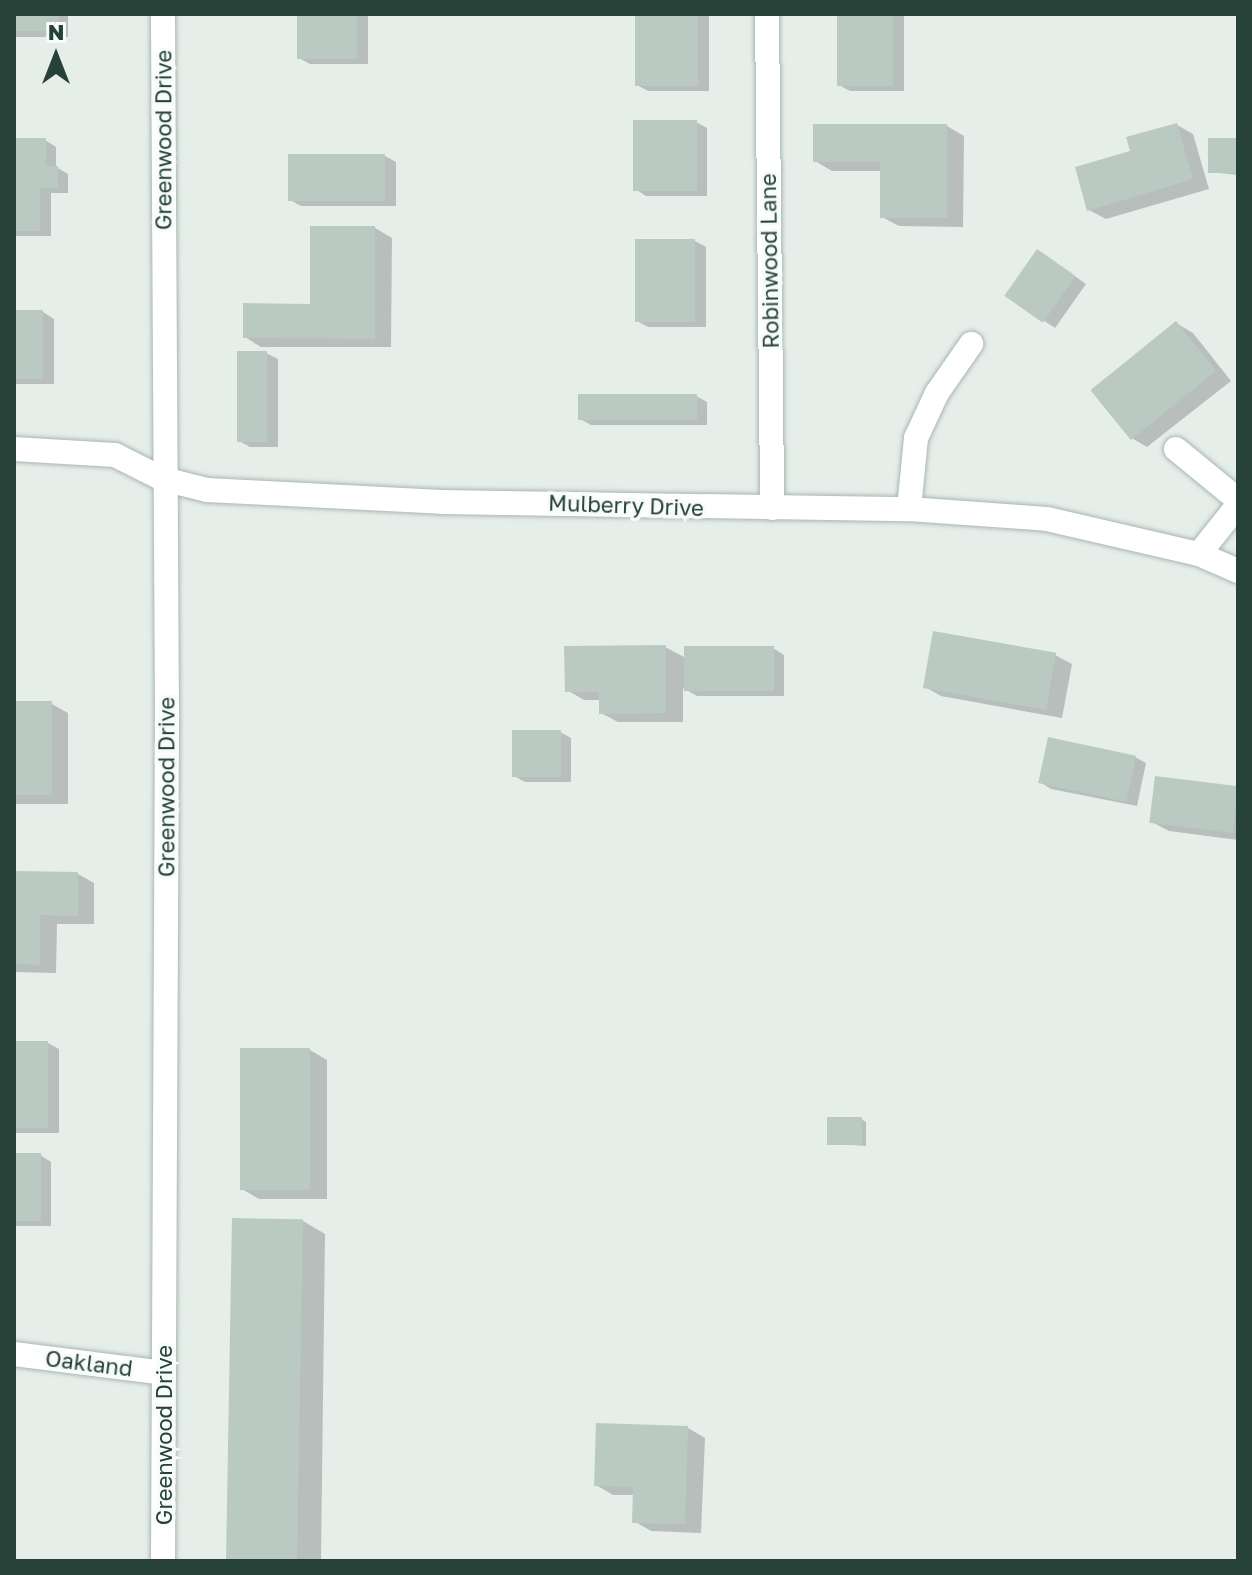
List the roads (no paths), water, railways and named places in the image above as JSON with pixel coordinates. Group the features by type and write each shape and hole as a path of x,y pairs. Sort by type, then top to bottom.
{"street":[{"name":"Greenwood Drive","path":"163,14 163,479 167,717 163,1561"},
{"name":"Robinwood Lane","path":"767,14 772,508"},
{"path":"909,509 916,438 937,393 971,344"},
{"name":"Mulberry Drive","path":"14,449 115,455 163,479 207,490 442,502 909,509 1047,519 1199,554 1238,571"},
{"path":"1176,449 1238,503 1199,554"},
{"name":"Oakland","path":"14,1354 164,1373"}]}
